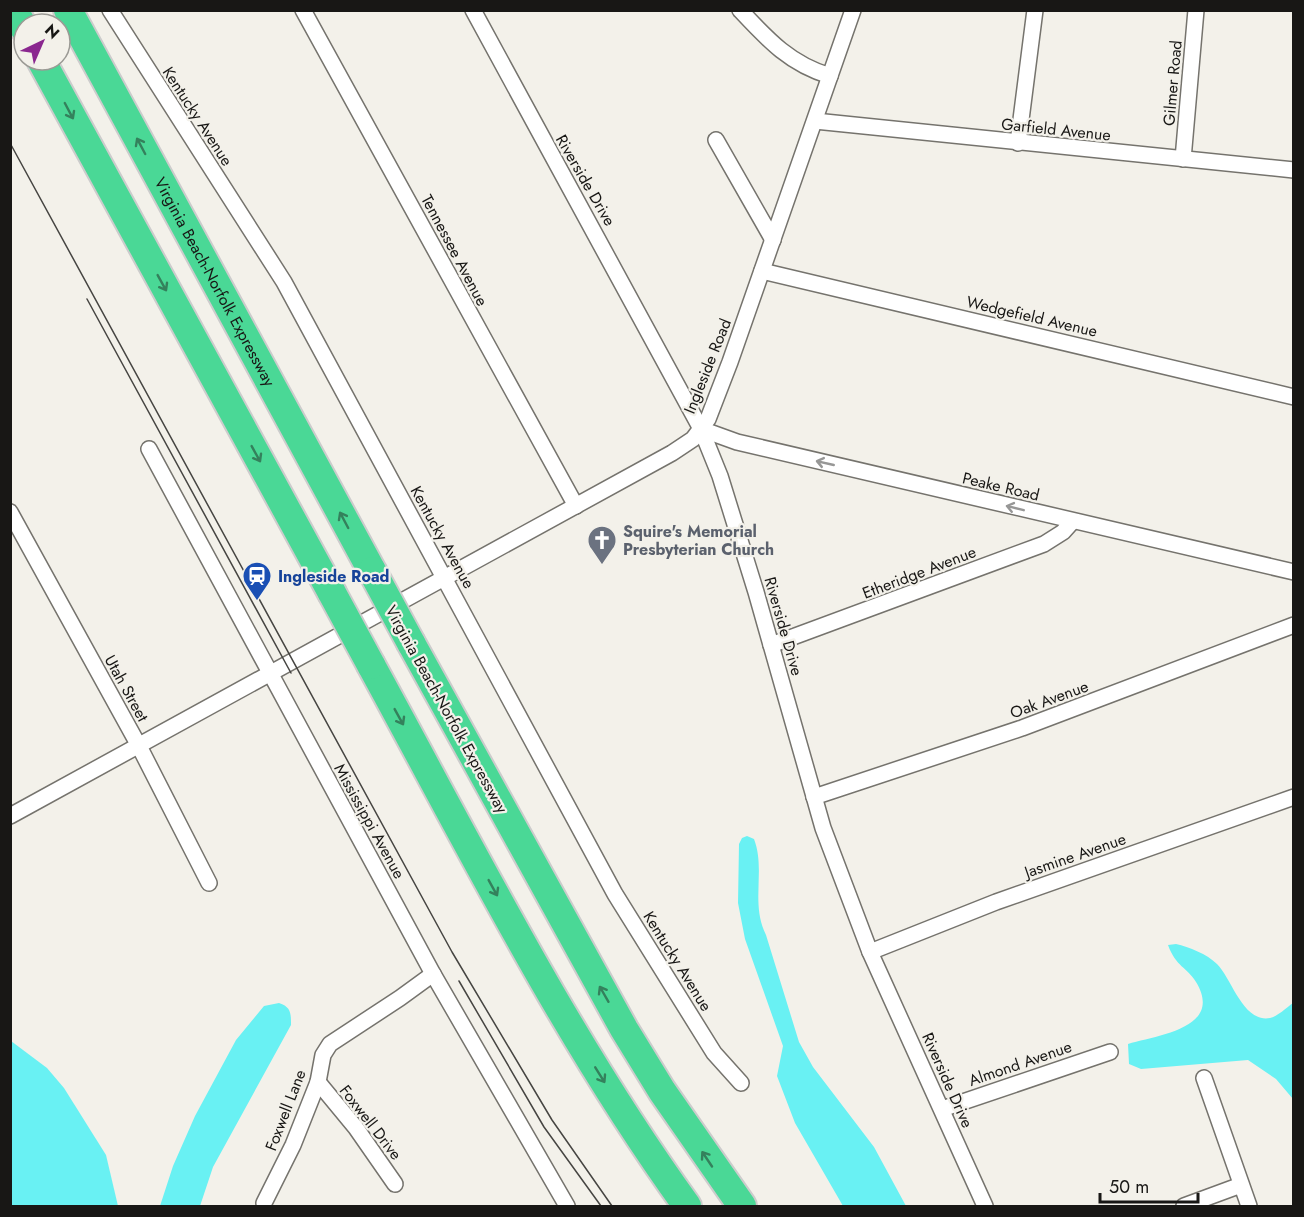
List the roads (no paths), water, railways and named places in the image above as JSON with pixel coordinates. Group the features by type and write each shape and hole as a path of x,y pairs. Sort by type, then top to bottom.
{"highway":[{"name":"Virginia Beach-Norfolk Expressway","path":"68,10 372,572 624,1029 662,1091 742,1206"},
{"path":"48,72 575,1035 633,1128 687,1206"}],"street":[{"name":"Kentucky Avenue","path":"110,10 279,273 615,894 714,1053 741,1083"},
{"name":"Tennessee Avenue","path":"303,10 576,507"},
{"name":"Riverside Drive","path":"473,10 701,429 720,476 823,828 870,952 985,1206"},
{"path":"740,10 779,51 810,70 830,76"},
{"name":"Ingleside Road","path":"10,816 576,507 672,453 701,429 719,390 853,10"},
{"path":"1018,143 1035,10"},
{"name":"Gilmer Road","path":"1183,159 1196,10"},
{"name":"Garfield Avenue","path":"815,121 1293,170"},
{"path":"716,140 773,240"},
{"name":"Wedgefield Avenue","path":"762,271 1293,397"},
{"name":"Peake Road","path":"701,429 737,442 1293,572"},
{"name":"Mississippi Avenue","path":"148,450 272,672 297,724 433,974 567,1206"},
{"name":"Utah Street","path":"10,512 139,746 209,883"},
{"name":"Etheridge Avenue","path":"771,645 1044,544 1063,532 1072,522"},
{"name":"Oak Avenue","path":"814,797 1023,728 1293,625"},
{"name":"Jasmine Avenue","path":"870,952 996,902 1293,797"},
{"name":"Foxwell Lane","path":"264,1203 293,1144 318,1082 323,1055 330,1044 433,974"},
{"name":"Almond Avenue","path":"942,1109 1110,1052"},
{"path":"1204,1078 1249,1206"},
{"name":"Foxwell Drive","path":"318,1082 356,1128 395,1184"},
{"path":"1184,1206 1241,1185"}],"water":[{"path":"747,836 754,839 759,863 758,899 761,923 799,1042 813,1067 874,1147 906,1206 843,1206 795,1123 777,1076 783,1046 745,939 738,903 739,844 742,838"},
{"path":"1176,944 1198,951 1217,964 1252,1014 1261,1018 1270,1018 1293,1003 1293,1099 1276,1079 1248,1060 1141,1069 1129,1064 1128,1044 1184,1027 1195,1019 1201,1010 1202,998 1196,982 1174,958 1168,945"},
{"path":"279,1003 290,1011 291,1025 213,1167 200,1206 160,1206 173,1166 195,1116 236,1040 264,1006"},
{"path":"11,1041 47,1068 64,1088 106,1155 118,1206 11,1206"}],"tram line":[{"path":"10,143 452,952 552,1120 612,1206"},
{"path":"87,299 291,673"},
{"path":"459,981 544,1127 601,1206"}],"place":[{"name":"Squire's Memorial Presbyterian Church","path":"602,566"},
{"name":"Ingleside Road","path":"257,602"}]}
